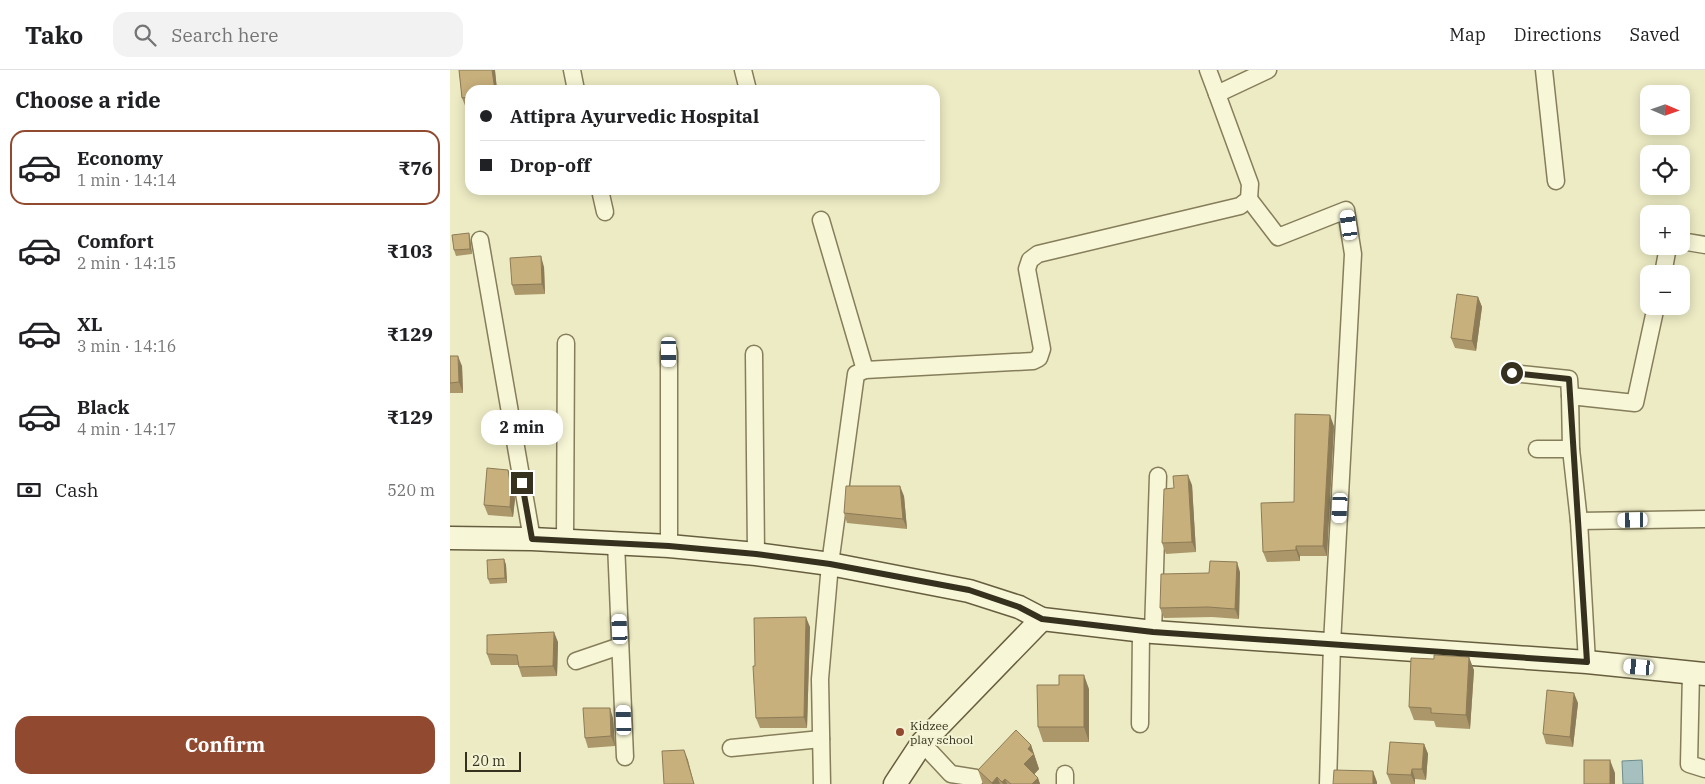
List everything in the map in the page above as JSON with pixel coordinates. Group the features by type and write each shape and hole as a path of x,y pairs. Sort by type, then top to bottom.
{"main road":[{"path":"450,538 565,540 669,546 756,554 830,564 969,590 1019,607 1042,619 1147,632 1587,662 1698,673"},
{"path":"895,784 922,743 1042,619"}],"street":[{"path":"572,70 575,85"},
{"path":"743,70 747,85"},
{"path":"1208,70 1250,184 1249,199 1278,237 1346,210 1353,254 1332,644 1328,784"},
{"path":"1217,94 1268,70"},
{"path":"1544,70 1556,182"},
{"path":"601,195 605,212"},
{"path":"822,784 820,679 830,564 855,380 860,370 1033,361 1039,358 1042,349 1027,269 1030,260 1038,254 1240,206 1249,199"},
{"path":"821,220 865,370"},
{"path":"480,240 532,539"},
{"path":"1690,242 1705,245"},
{"path":"1570,396 1635,403 1654,315"},
{"path":"565,540 566,343"},
{"path":"669,352 669,546"},
{"path":"754,354 756,554"},
{"path":"1512,373 1569,379 1571,449 1579,521 1587,662"},
{"path":"1537,449 1571,449"},
{"path":"1140,724 1158,476"},
{"path":"1579,521 1705,519"},
{"path":"616,543 625,757"},
{"path":"576,661 620,646"},
{"path":"1698,673 1689,764 1705,769"},
{"path":"731,748 821,739"},
{"path":"922,743 952,774 976,778"}],"water":[{"path":"1642,760 1643,784 1623,784 1622,761"}],"building":[{"path":"459,70 492,70 494,85 465,85 465,98 462,98"},
{"path":"469,233 470,249 454,250 452,235"},
{"path":"541,256 542,284 512,285 510,258"},
{"path":"1457,294 1478,297 1472,341 1451,338"},
{"path":"450,356 458,356 459,382 450,383"},
{"path":"1295,414 1330,415 1323,546 1296,546 1296,550 1263,552 1261,503 1294,502"},
{"path":"487,468 508,470 511,489 510,507 484,505"},
{"path":"1188,475 1192,542 1162,543 1164,489 1174,488 1173,476"},
{"path":"846,486 900,486 903,519 844,513"},
{"path":"504,559 505,578 488,579 487,560"},
{"path":"1210,561 1237,562 1235,609 1208,607 1160,608 1161,574 1209,573"},
{"path":"806,617 804,717 756,718 753,666 755,666 754,618"},
{"path":"554,632 553,666 519,667 517,655 487,654 487,635"},
{"path":"1434,655 1469,657 1466,715 1431,713 1431,708 1409,707 1411,658 1434,659"},
{"path":"1059,675 1084,675 1084,727 1038,727 1037,685 1059,685"},
{"path":"1547,690 1574,693 1570,737 1543,734"},
{"path":"583,708 610,708 611,736 585,738"},
{"path":"1016,730 1031,745 1028,749 1034,754 1024,764 1038,778 1032,784 1011,784 1005,779 1002,782 997,777 992,783 978,770"},
{"path":"1390,742 1424,744 1422,769 1412,769 1411,775 1387,774"},
{"path":"684,750 694,784 664,784 662,751"},
{"path":"1584,760 1610,760 1610,784 1584,784"},
{"path":"1334,770 1373,771 1373,784 1333,784"}],"place":[{"name":"Kidzee play school","path":"900,732"}],"route":[{"path":"522,483 532,539 669,546 756,554 830,564 969,590 1019,607 1042,619 1153,632 1587,662 1579,521 1571,449 1569,379 1512,373"}]}
